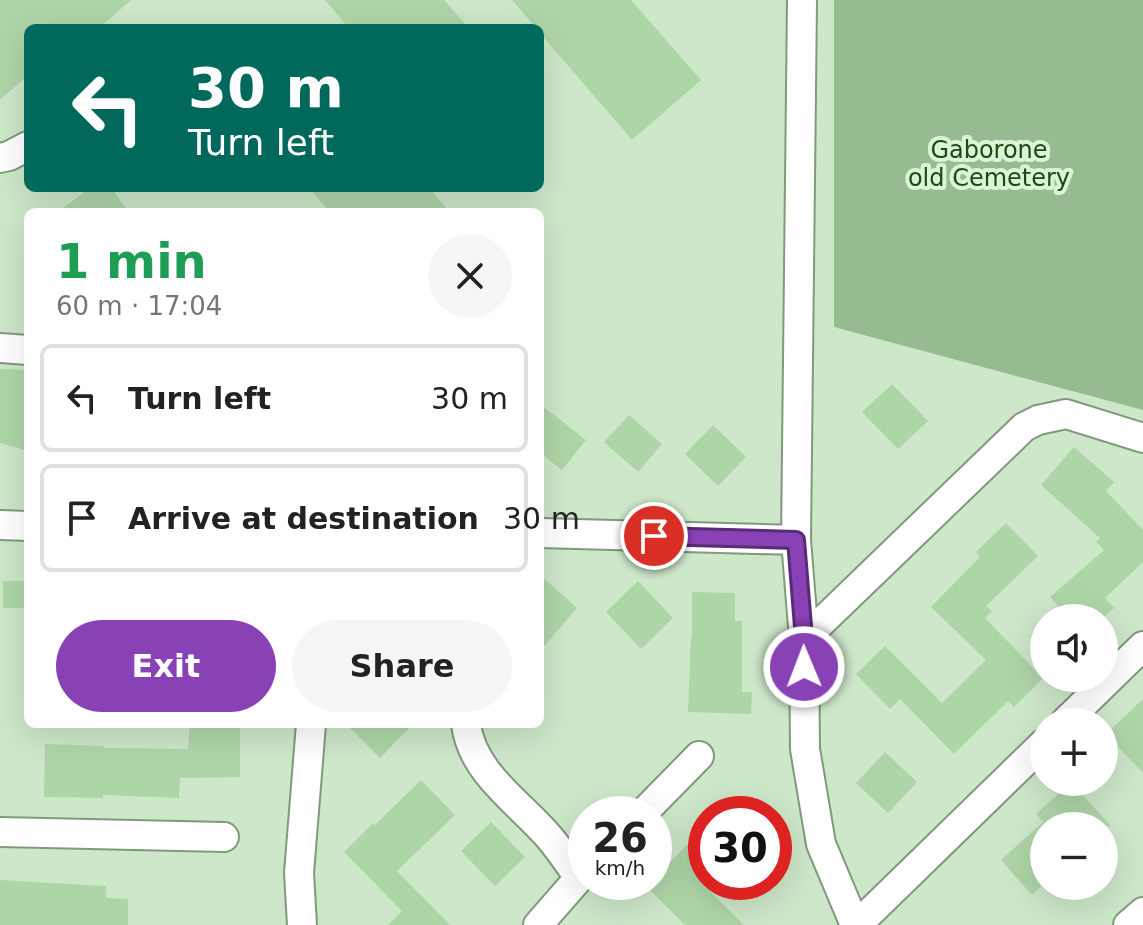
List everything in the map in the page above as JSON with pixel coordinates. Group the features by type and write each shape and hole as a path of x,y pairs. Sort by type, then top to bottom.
{"street":[{"path":"802,0 796,540 804,639 805,749 821,844 856,925 1030,757"},
{"path":"0,158 24,148"},
{"path":"0,348 24,350"},
{"path":"804,639 1024,427 1038,420 1066,414 1143,438"},
{"path":"0,525 24,526"},
{"path":"544,533 796,540"},
{"path":"1079,708 1143,646"},
{"path":"302,925 299,873 311,728"},
{"path":"466,728 468,741 484,769 568,858"},
{"path":"660,796 699,756"},
{"path":"0,832 224,837"},
{"path":"538,925 568,891"},
{"path":"1128,925 1143,912"}],"green space":[{"name":"Gaborone old Cemetery","path":"834,0 1143,0 1143,410 834,327"}],"building":[{"path":"0,0 131,0 104,24 24,24 24,79 0,100"},
{"path":"325,0 444,0 465,24 346,24"},
{"path":"512,0 631,0 701,80 632,140 544,38 544,24 533,24"},
{"path":"85,192 114,192 126,208 63,208"},
{"path":"312,192 432,192 446,208 326,208"},
{"path":"0,369 24,370 24,450 0,443"},
{"path":"892,384 928,421 898,449 862,412"},
{"path":"544,407 586,440 562,470 544,456"},
{"path":"629,415 662,444 638,472 604,442"},
{"path":"713,425 746,457 718,486 685,454"},
{"path":"1074,447 1114,482 1106,491 1143,530 1143,562 1105,598 1110,604 1056,604 1050,597 1104,550 1096,542 1100,538 1041,485"},
{"path":"1006,523 1038,556 986,606 992,611 985,618 1030,665 1030,691 1014,707 1008,701 954,754 900,699 890,709 856,674 885,646 942,703 986,660 931,607 980,557 976,552"},
{"path":"544,579 577,608 544,646"},
{"path":"3,581 24,581 24,608 3,608"},
{"path":"638,581 673,618 641,649 606,612"},
{"path":"692,592 735,593 735,621 742,621 742,692 752,692 751,714 688,712"},
{"path":"1143,699 1143,773 1118,747 1118,723"},
{"path":"190,728 240,728 240,777 180,778 179,798 103,795 103,798 44,797 45,744 188,749"},
{"path":"350,728 409,728 380,758"},
{"path":"885,752 917,782 888,813 856,783"},
{"path":"421,780 455,815 397,871 450,925 388,925 402,911 344,852"},
{"path":"1056,796 1084,796 1098,812 1038,812"},
{"path":"491,822 525,857 495,886 461,851"},
{"path":"1030,834 1030,893 1001,860"},
{"path":"688,844 688,900 719,900 744,925 685,925 660,900 672,900 672,860"},
{"path":"0,880 106,886 106,898 128,899 128,925 0,925"}],"route":[{"path":"654,536 796,540 804,667"}]}
